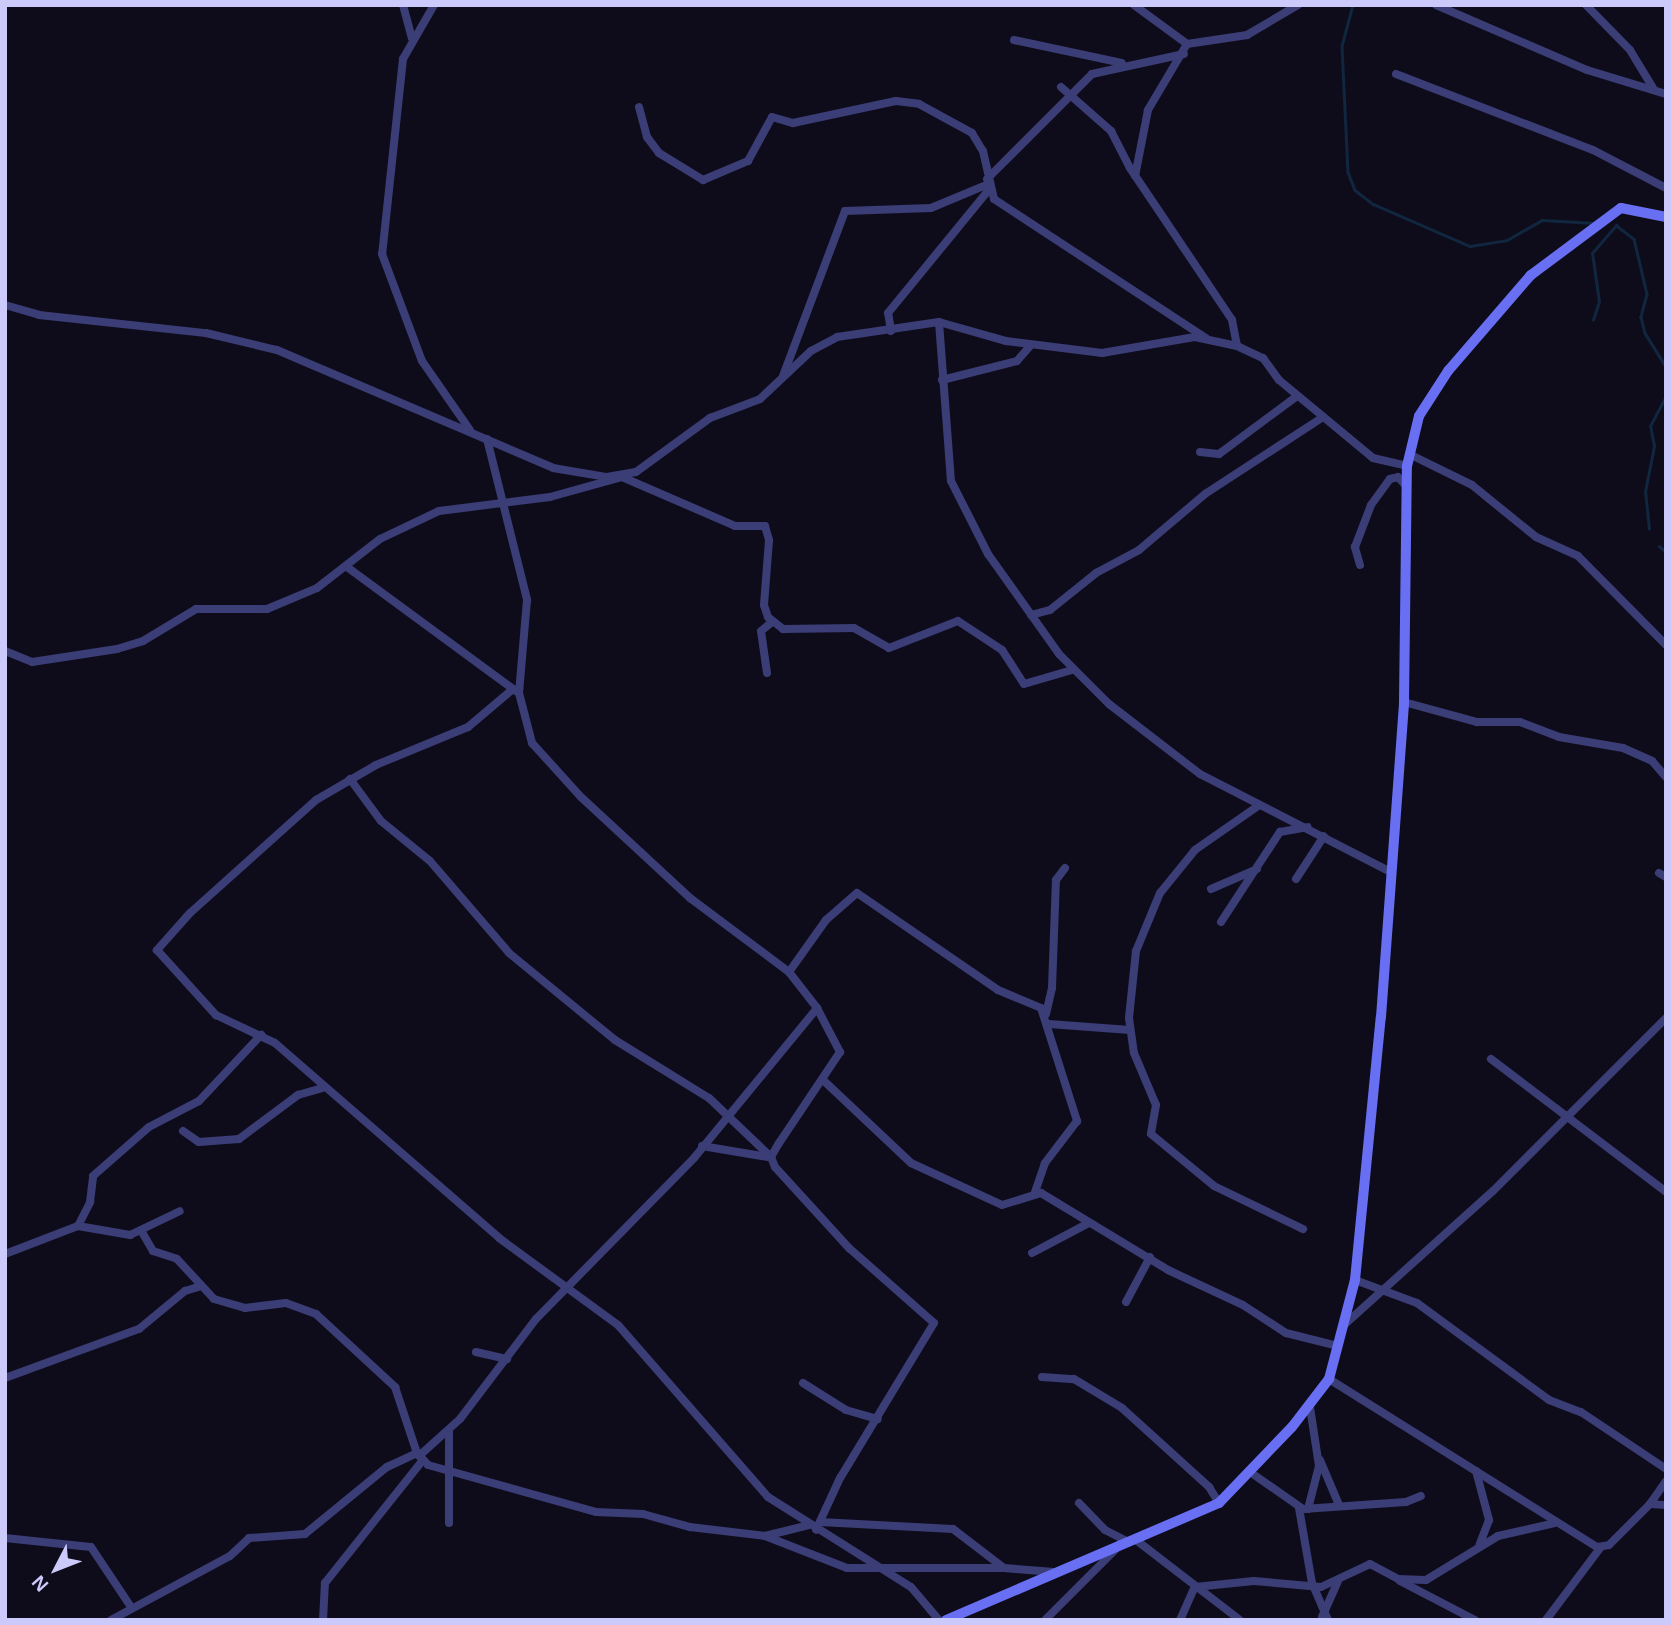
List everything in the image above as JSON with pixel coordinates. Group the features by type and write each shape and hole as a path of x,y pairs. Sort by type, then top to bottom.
{"street":[{"path":"403,5 412,38"},
{"path":"434,5 412,38 403,59 382,254 422,361 471,432"},
{"path":"1134,5 1187,44 1247,35 1298,5"},
{"path":"1436,5 1587,71 1653,88 1666,94"},
{"path":"1586,5 1630,50 1653,88"},
{"path":"1014,40 1128,65"},
{"path":"1135,176 1148,110 1184,54 1187,44"},
{"path":"891,331 888,313 987,185 1069,94 1092,74 1184,54"},
{"path":"1396,74 1459,103 1593,150 1666,188"},
{"path":"1061,87 1111,131 1135,176 1232,320 1237,346"},
{"path":"639,107 647,137 659,153 703,180 748,161 772,117 793,123 905,100 965,126 983,151 987,185 1209,339 1237,346 1263,358 1297,396 1373,458 1390,479"},
{"path":"782,379 845,211 921,209 987,185"},
{"path":"946,1620 1219,1503 1310,1407 1329,1379 1355,1280 1404,702 1406,486 1409,454 1424,405 1448,371 1495,321 1520,284 1582,241 1621,208 1666,217"},
{"path":"5,305 39,315 206,333 277,350 553,468 622,477 735,526 765,526 769,540 764,605 772,622 793,632 854,628 889,648 958,621 1002,649 1024,684 1054,671 1072,670"},
{"path":"5,650 32,662 126,647 196,609 234,612 285,603 347,567 380,539 439,511 593,489 652,463 710,418 761,399 811,351 837,337 939,322 1031,345 1102,354 1209,339"},
{"path":"939,322 951,481 988,554 1072,670 1155,742 1258,806 1308,827 1389,871"},
{"path":"942,380 1017,361 1031,345"},
{"path":"1200,452 1219,454 1297,396"},
{"path":"1031,615 1050,610 1096,573 1139,550 1205,494 1323,417"},
{"path":"487,439 527,600 516,691 542,759 690,898 789,972 817,1008 841,1047 823,1080 771,1157"},
{"path":"1409,454 1472,485 1536,537 1578,556 1666,645"},
{"path":"1373,458 1407,466"},
{"path":"1360,565 1355,547 1371,505 1390,479 1398,477 1406,486"},
{"path":"347,567 516,691"},
{"path":"767,673 761,631 772,622"},
{"path":"516,691 468,727 350,779 316,800 232,874 157,950 216,1015 261,1035 286,1051 322,1088 438,1179 522,1256 571,1286 662,1370 768,1497 923,1597 939,1620"},
{"path":"1404,702 1477,722 1520,722 1559,737 1623,748 1648,759 1666,777"},
{"path":"350,779 381,821 430,862 509,953 615,1040 709,1098 727,1119 771,1157 781,1176 842,1241 933,1320 933,1332 815,1526"},
{"path":"1258,806 1195,850 1160,894 1135,959 1130,1030 1156,1105 1152,1133 1214,1186 1303,1229"},
{"path":"1221,922 1280,832 1308,827"},
{"path":"1296,879 1324,836"},
{"path":"823,1080 911,1163 1002,1205 1035,1192 1045,1163 1077,1121 1045,1014 1052,988 1056,880 1065,868"},
{"path":"1211,889 1257,869"},
{"path":"789,972 826,920 857,893 998,990 1045,1014"},
{"path":"323,1620 325,1583 420,1456 449,1430 536,1319 571,1286 727,1119 817,1008"},
{"path":"1343,1326 1383,1291 1666,1018"},
{"path":"1049,1024 1130,1030"},
{"path":"78,1226 90,1202 93,1175 149,1127 199,1101 261,1035"},
{"path":"1491,1059 1666,1192"},
{"path":"183,1131 199,1142 239,1139 298,1095 322,1088"},
{"path":"702,1146 771,1157"},
{"path":"1035,1192 1286,1333 1338,1346"},
{"path":"5,1254 78,1226 118,1236 142,1232 180,1211"},
{"path":"1032,1253 1089,1223"},
{"path":"142,1232 153,1251 179,1261 198,1287 214,1299 245,1308 286,1303 316,1314 395,1387 420,1456"},
{"path":"1126,1302 1150,1257"},
{"path":"1355,1280 1424,1307 1440,1325 1549,1400 1581,1412 1666,1469"},
{"path":"5,1378 139,1329 185,1291 198,1287"},
{"path":"476,1352 507,1359"},
{"path":"1042,1377 1074,1379 1122,1408 1209,1487 1219,1503"},
{"path":"1329,1379 1555,1523 1600,1548"},
{"path":"803,1382 846,1410 878,1419"},
{"path":"1310,1407 1318,1458 1339,1505"},
{"path":"449,1430 449,1523"},
{"path":"111,1620 230,1556 249,1538 305,1534 387,1467 420,1456 450,1469 596,1512 643,1514 690,1527 765,1536 840,1567 1004,1568 1057,1573"},
{"path":"1318,1458 1304,1508 1313,1587 1324,1618"},
{"path":"1475,1471 1489,1520 1479,1546"},
{"path":"1250,1472 1304,1508 1406,1502 1421,1496"},
{"path":"1546,1620 1600,1548 1650,1504 1666,1481"},
{"path":"1079,1503 1105,1530 1133,1541 1240,1620"},
{"path":"1650,1504 1664,1507"},
{"path":"1409,1586 1426,1580 1479,1546 1555,1523"},
{"path":"765,1536 815,1526 953,1529 1004,1568"},
{"path":"5,1538 91,1548 127,1613"},
{"path":"1045,1620 1117,1548"},
{"path":"1195,1587 1254,1581 1313,1587 1338,1581 1370,1564 1475,1620"},
{"path":"1398,1579 1426,1580"},
{"path":"1324,1618 1338,1581"},
{"path":"1180,1620 1195,1587"}],"waterway":[{"path":"1353,5 1342,46 1348,172 1355,190 1373,204 1470,246 1507,240 1542,220 1595,223"},
{"path":"1593,320 1599,302 1592,253 1616,225 1634,239 1647,294 1641,317 1645,333 1666,366"},
{"path":"1649,529 1645,492 1654,446 1650,426 1666,396"},
{"path":"1659,546 1666,552"}]}
